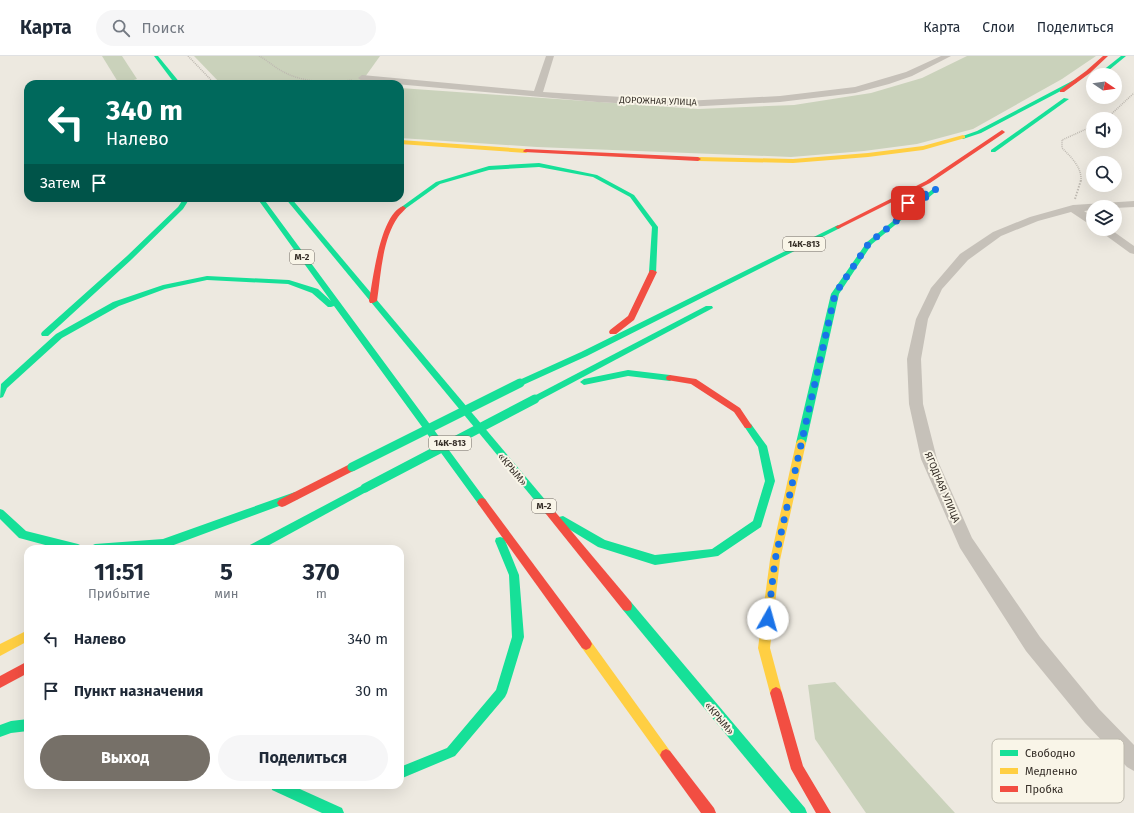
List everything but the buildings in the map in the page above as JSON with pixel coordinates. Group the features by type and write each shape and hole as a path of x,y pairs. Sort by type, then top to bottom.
{"main road":[{"path":"156,56 175,80"},
{"name":"14К-813","path":"984,158 1077,86 1088,72 1106,56"},
{"path":"1109,68 1124,56"},
{"path":"404,142 531,151 697,159 793,161 868,155 923,148 980,132 1077,86"},
{"name":"14К-813","path":"234,528 520,382 584,354 928,182 1077,86"},
{"path":"373,301 383,241 398,212 438,183 489,168 540,165 595,176 632,196 655,227 653,274 631,318 584,354"},
{"path":"824,813 797,768 764,648 775,560 835,294 869,243 939,187 894,211"},
{"path":"38,340 129,258 181,208 185,202"},
{"name":"М-2","path":"263,202 709,813"},
{"name":"«КРЫМ»","path":"291,202 800,813"},
{"path":"0,395 4,386 59,336 116,304 163,287 208,278 289,282 316,291 345,316"},
{"name":"14К-813","path":"260,545 365,488 717,304"},
{"path":"547,510 602,544 655,560 714,553 757,524 770,481 762,446 737,410 692,382 628,373 561,386"},
{"path":"149,545 163,544 295,496"},
{"path":"303,532 328,509"},
{"path":"404,771 451,752 501,693 518,637 514,575 489,512"},
{"path":"0,513 23,535 62,545"},
{"path":"0,650 24,638"},
{"path":"0,682 24,669"},
{"path":"0,731 12,726 24,725"},
{"path":"286,789 337,813"}],"street":[{"path":"538,93 550,56"},
{"name":"ДОРОЖНАЯ УЛИЦА","path":"404,82 685,104 787,98 855,90 910,74 947,56"},
{"name":"ДОРОЖНАЯ УЛИЦА","path":"362,78 385,80"},
{"name":"ЯГОДНАЯ УЛИЦА","path":"1114,739 1092,716 1033,644 966,543 929,459 916,404 914,360 922,319 937,288 964,257 997,234 1034,219 1073,208 1134,204"},
{"path":"1073,208 1086,217"},
{"path":"1113,236 1134,251"},
{"name":"ЯГОДНАЯ УЛИЦА","path":"1124,750 1134,760"}],"path":[{"path":"188,56 211,80"},
{"path":"259,56 283,72 296,78 328,80"},
{"path":"350,80 362,78"},
{"path":"1114,112 1134,93"},
{"path":"1073,208 1076,192 1081,179 1081,170 1076,161 1062,148 1062,140 1086,129"}],"green space":[{"path":"102,56 122,56 137,79 117,80"},
{"path":"194,56 380,56 363,80 217,80"},
{"path":"967,56 1096,56 1062,79 973,129 917,144 864,151 791,157 537,147 404,138 404,88 698,109 794,105 871,93 922,78"},
{"path":"835,682 955,813 866,813 815,739 808,685"}],"traffic: fast":[{"path":"156,56 175,80"},
{"path":"1109,68 1124,56"},
{"path":"963,137 979,132 1074,82"},
{"path":"993,151 1066,99"},
{"path":"403,208 438,183 489,168 539,165 595,176 632,196 655,227 653,272"},
{"path":"801,443 835,294 869,243 936,189"},
{"path":"45,334 129,258 181,208 185,202"},
{"path":"263,202 482,502"},
{"path":"291,202 549,511"},
{"path":"520,383 584,354 838,227"},
{"path":"0,395 4,386 59,336 116,304 163,287 207,278 289,282 315,291 331,305"},
{"path":"535,399 709,308"},
{"path":"584,382 628,373 670,378"},
{"path":"352,467 520,383"},
{"path":"365,488 535,399"},
{"path":"563,520 602,544 655,560 714,553 757,524 770,481 762,446 748,426"},
{"path":"259,545 365,488"},
{"path":"149,545 163,544 295,496"},
{"path":"0,513 23,535 62,545"},
{"path":"404,771 451,752 501,693 518,637 514,575 500,541"},
{"path":"627,606 800,813"},
{"path":"0,731 11,727 24,725"},
{"path":"286,789 337,813"}],"traffic: slow":[{"path":"698,159 793,161 868,155 923,148 963,137"},
{"path":"404,142 526,151"},
{"path":"776,693 764,648 775,560 801,443"},
{"path":"0,650 24,637"},
{"path":"586,644 666,755"}],"traffic: jam":[{"path":"1062,91 1088,72 1106,56"},
{"path":"838,227 928,182 1002,132"},
{"path":"526,151 698,159"},
{"path":"373,301 385,237 396,215 403,208"},
{"path":"613,332 631,318 653,272"},
{"path":"670,378 693,381 737,410 748,426"},
{"path":"282,503 352,467"},
{"path":"482,502 586,644"},
{"path":"549,511 627,606"},
{"path":"0,682 24,669"},
{"path":"776,693 797,769 824,813"},
{"path":"666,755 709,813"}],"route":[{"path":"768,619 775,560 835,294 869,243 936,189 908,203"}]}
